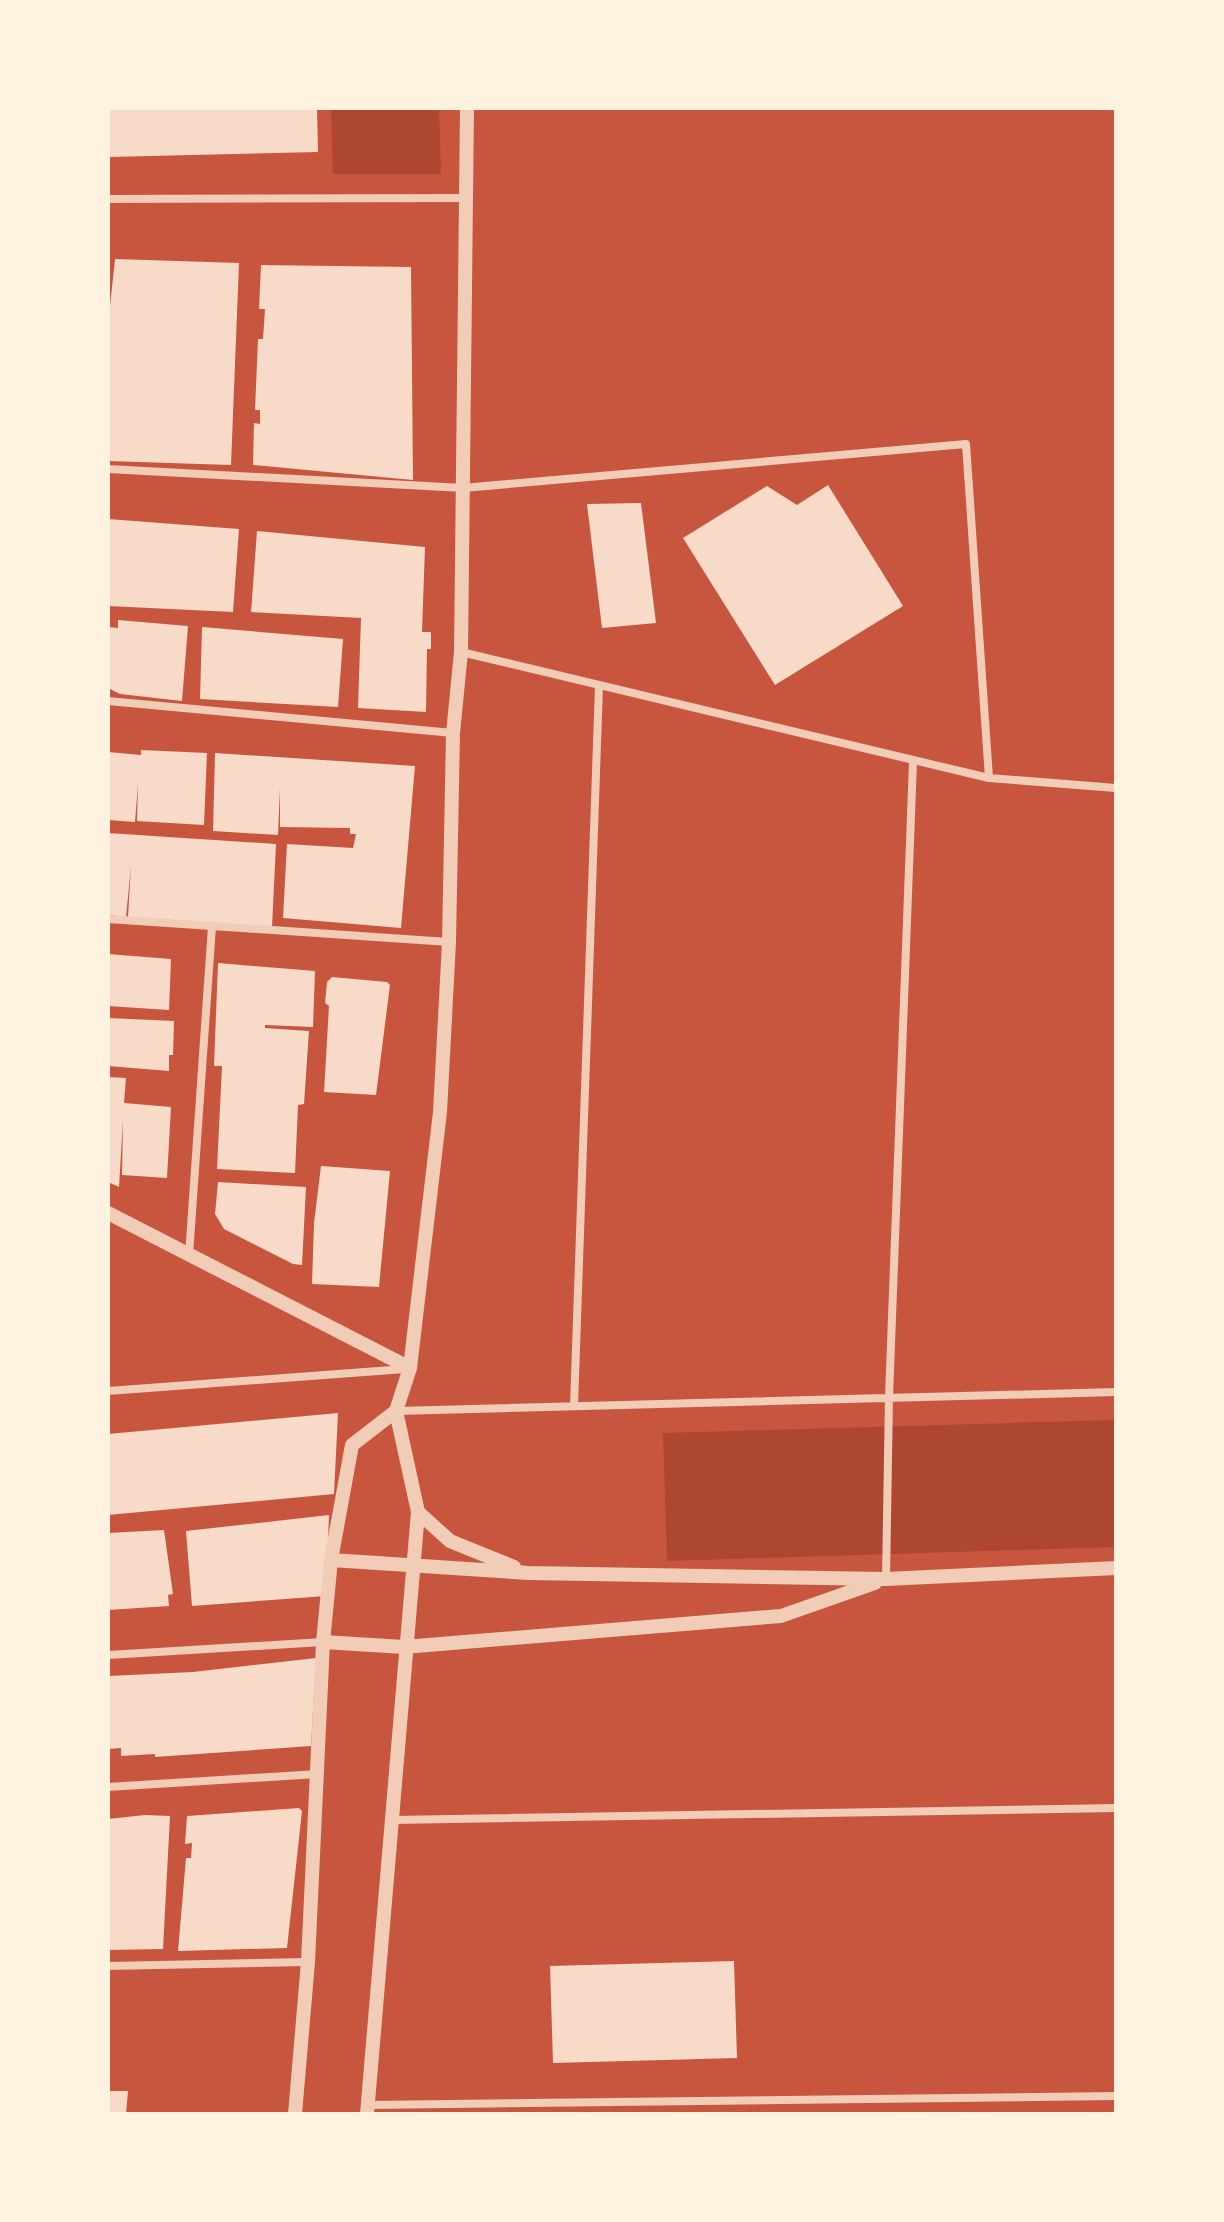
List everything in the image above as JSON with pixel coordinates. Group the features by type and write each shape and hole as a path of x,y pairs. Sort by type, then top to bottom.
{"street":[{"path":"467,108 461,652 453,733 449,942 440,1112 410,1368 396,1411 418,1512 404,1647 393,1820 367,2110 1116,2096"},
{"path":"108,199 467,198"},
{"path":"108,469 463,488 966,444 989,778"},
{"path":"461,652 989,778 1116,788"},
{"path":"574,1406 599,686"},
{"path":"108,701 453,733"},
{"path":"886,1579 889,1397 913,762"},
{"path":"108,919 449,942"},
{"path":"189,1255 212,926"},
{"path":"108,1213 410,1368"},
{"path":"108,1391 410,1368"},
{"path":"295,2114 308,1962 323,1642 331,1560 352,1445 396,1411 1116,1392"},
{"path":"418,1512 450,1541 529,1573"},
{"path":"331,1560 529,1573 886,1579 1116,1568"},
{"path":"108,1655 323,1642 404,1647 781,1616 886,1579"},
{"path":"108,1787 319,1774"},
{"path":"393,1820 1116,1808"},
{"path":"108,1966 308,1962"}],"shaded area":[{"path":"331,108 439,108 441,174 333,174"},
{"path":"1116,1420 1116,1547 667,1561 663,1433"}],"building":[{"path":"108,108 317,108 318,152 108,157"},
{"path":"115,259 239,263 231,465 108,461 108,325"},
{"path":"261,265 411,267 413,480 253,465 254,423 260,424 260,410 255,410 258,339 263,339 265,309 259,309"},
{"path":"828,485 903,606 775,685 683,538 767,486 797,505"},
{"path":"641,503 656,623 602,628 587,504"},
{"path":"108,519 239,529 233,612 108,606"},
{"path":"257,531 425,547 422,632 431,632 431,649 427,649 426,712 358,708 361,618 251,612"},
{"path":"118,620 188,626 182,701 120,694 108,688 108,627 118,628"},
{"path":"202,627 343,639 338,707 200,699"},
{"path":"141,750 207,753 204,825 137,821 138,784 135,822 108,820 108,752 141,755"},
{"path":"215,753 415,766 401,928 283,918 287,844 353,848 356,834 350,834 350,828 280,827 280,788 278,835 213,831"},
{"path":"108,833 276,844 272,927 128,917 131,866 126,917 108,915"},
{"path":"108,954 171,959 169,1010 108,1006"},
{"path":"218,963 315,971 313,1027 265,1025 265,1028 309,1031 304,1104 298,1105 295,1173 217,1169 222,1066 214,1066"},
{"path":"332,977 387,982 390,985 376,1095 324,1092 329,1006 325,1003 327,982"},
{"path":"108,1018 174,1021 169,1071 108,1066"},
{"path":"108,1077 126,1078 124,1103 171,1107 167,1178 122,1175 123,1120 119,1187 108,1182"},
{"path":"321,1166 390,1171 379,1287 312,1284 314,1223"},
{"path":"218,1182 306,1187 302,1265 293,1264 224,1229 215,1214"},
{"path":"338,1413 334,1494 108,1515 108,1434"},
{"path":"329,1515 326,1596 192,1606 186,1531"},
{"path":"164,1530 173,1594 168,1595 169,1606 108,1610 108,1533"},
{"path":"316,1658 311,1746 155,1757 155,1754 121,1756 121,1748 108,1749 108,1676 193,1672"},
{"path":"299,1808 302,1811 287,1948 178,1951 186,1858 191,1858 192,1843 185,1844 187,1816"},
{"path":"170,1816 163,1949 108,1950 108,1819"},
{"path":"734,1961 737,2058 553,2063 550,1966"},
{"path":"108,2091 128,2091 126,2114 108,2114"}]}
